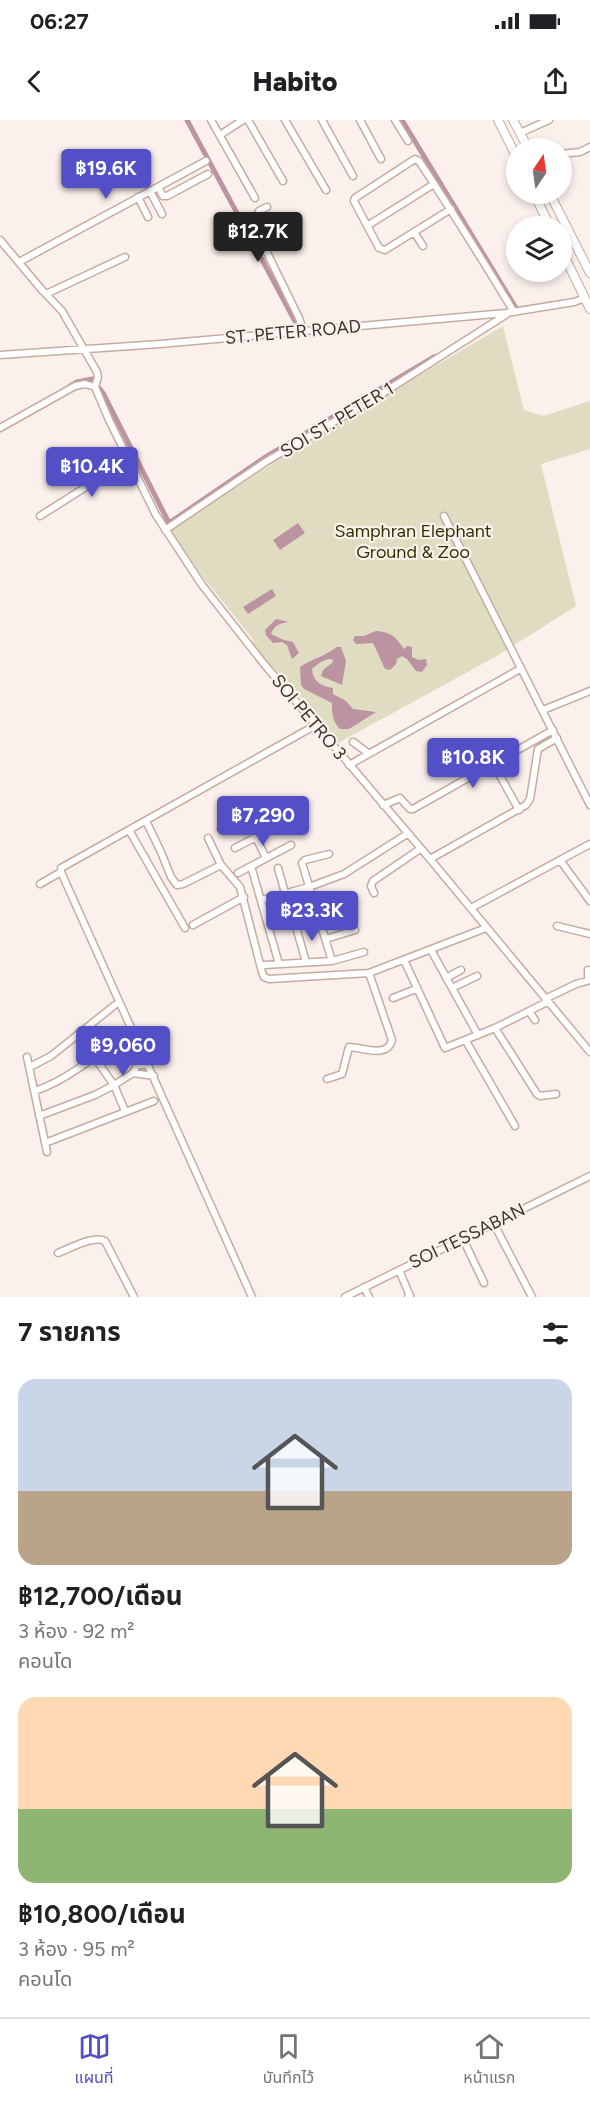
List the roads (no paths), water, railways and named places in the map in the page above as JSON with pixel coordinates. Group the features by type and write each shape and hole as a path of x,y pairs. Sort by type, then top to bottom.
{"main road":[{"path":"498,120 507,138"},
{"path":"513,120 523,138"},
{"path":"555,204 590,273"},
{"path":"572,269 587,297 590,309"}],"street":[{"path":"211,120 255,198"},
{"path":"220,135 243,120"},
{"path":"248,120 283,181"},
{"path":"285,120 326,190"},
{"path":"322,120 353,176"},
{"path":"360,120 381,159"},
{"path":"395,120 408,141"},
{"path":"520,133 549,120"},
{"path":"572,153 590,147"},
{"path":"451,209 382,250 354,203 355,198 417,159 451,209 510,312"},
{"path":"19,262 206,161"},
{"path":"158,187 163,196 167,196 208,174"},
{"path":"367,226 434,184"},
{"path":"150,191 162,214"},
{"path":"138,197 148,217"},
{"path":"267,207 259,211 253,224 304,332"},
{"path":"414,232 423,246"},
{"path":"0,240 62,311 96,369 98,377 95,386 85,384 75,386 0,428"},
{"path":"46,294 124,257"},
{"name":"ST. PETER ROAD","path":"0,355 304,332 510,312 574,302 587,297"},
{"name":"SOI ST. PETER 1","path":"165,530 267,461 383,393 510,312"},
{"name":"SOI PETRO 3","path":"95,386 109,420 153,509 202,585 264,664 590,1052"},
{"path":"40,516 129,459"},
{"path":"444,516 590,805"},
{"path":"349,765 520,669"},
{"path":"543,710 590,691"},
{"path":"40,884 61,872 61,868 316,725"},
{"path":"384,805 400,798 410,809 413,809 553,730"},
{"path":"430,859 519,810 529,802 538,749 557,738"},
{"path":"352,742 368,753"},
{"path":"499,774 519,810"},
{"path":"221,829 266,803"},
{"path":"245,815 266,858"},
{"path":"146,821 171,877 177,885 221,865"},
{"path":"235,848 279,825"},
{"path":"129,830 185,928"},
{"path":"261,900 309,887 344,874 407,834"},
{"path":"208,838 221,865 240,887 264,977 269,979 369,973 486,928"},
{"path":"471,908 590,844"},
{"path":"238,873 291,845"},
{"path":"374,893 371,886 373,881 420,849"},
{"path":"329,854 302,862 333,961"},
{"path":"560,860 590,901"},
{"path":"251,866 279,964"},
{"path":"278,868 285,893"},
{"path":"61,872 252,1297"},
{"path":"194,925 244,897"},
{"path":"266,918 315,905"},
{"path":"318,916 350,905"},
{"path":"557,926 590,934"},
{"path":"296,927 306,962"},
{"path":"326,939 355,930"},
{"path":"431,950 478,1035"},
{"path":"264,965 333,961 364,952"},
{"path":"404,960 446,1048 495,1028 576,984 589,980 588,970"},
{"path":"446,978 461,970"},
{"path":"327,1079 342,1074 349,1047 378,1051 384,1050 391,1044 392,1040 369,973"},
{"path":"452,988 477,976"},
{"path":"393,998 416,988"},
{"path":"30,1067 51,1056 115,1005"},
{"path":"530,1011 535,1020"},
{"path":"495,1028 537,1094 540,1096 556,1094"},
{"path":"35,1090 53,1084 94,1057 126,1031"},
{"path":"78,1034 114,1085 125,1112"},
{"path":"466,1041 514,1126"},
{"path":"27,1057 47,1152"},
{"path":"39,1116 95,1095 133,1073 137,1065 148,1065"},
{"path":"133,1073 154,1076"},
{"path":"45,1143 154,1101"},
{"name":"SOI TESSABAN","path":"345,1297 590,1176"},
{"path":"492,1224 528,1297"},
{"path":"492,1224 532,1297"},
{"path":"58,1253 95,1239 102,1239 134,1297"},
{"path":"463,1239 484,1283"},
{"path":"399,1270 410,1296 408,1297"},
{"path":"364,1287 369,1297"}],"waterway":[{"path":"187,120 296,323"},
{"path":"402,120 516,308 512,311"},
{"path":"70,386 92,379 103,393 169,523 264,458 434,357"}],"park label":[{"name":"Samphran Elephant Ground & Zoo","path":"413,541"}]}
